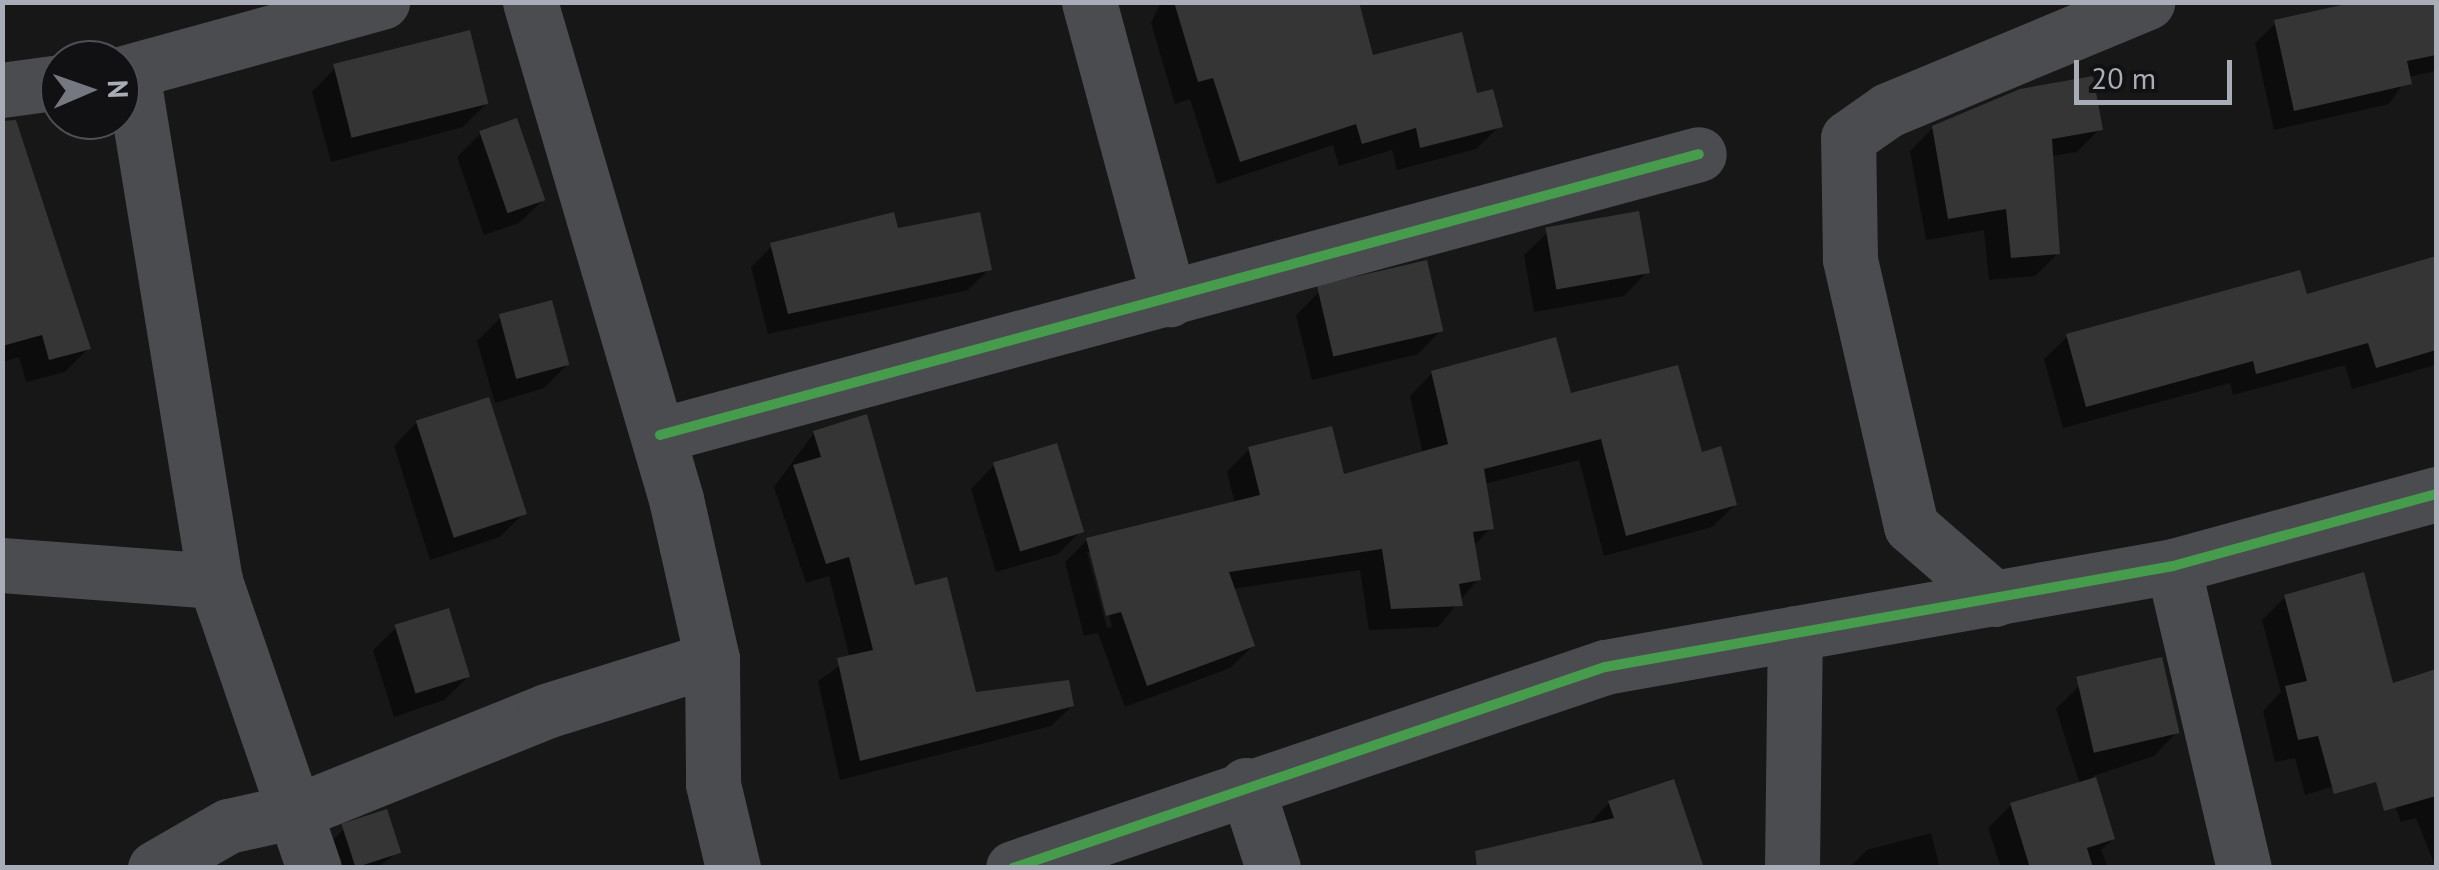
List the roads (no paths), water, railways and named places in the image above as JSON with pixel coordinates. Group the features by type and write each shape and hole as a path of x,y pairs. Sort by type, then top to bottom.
{"street":[{"path":"140,69 382,2"},
{"path":"530,2 660,435 712,659 713,784 733,868"},
{"path":"1089,2 1169,300"},
{"path":"1996,599 1911,526 1850,259 1848,138 1888,110 2096,13 2147,2"},
{"path":"2,90 40,85"},
{"path":"138,140 215,581 300,810 314,868"},
{"path":"660,435 1699,154"},
{"path":"1013,868 1246,785 1605,668 2173,566 2436,494"},
{"path":"2,566 215,581"},
{"path":"2173,566 2244,868"},
{"path":"1792,868 1795,633"},
{"path":"155,868 228,826 300,810 546,712 712,659"},
{"path":"1246,785 1273,868"}]}
